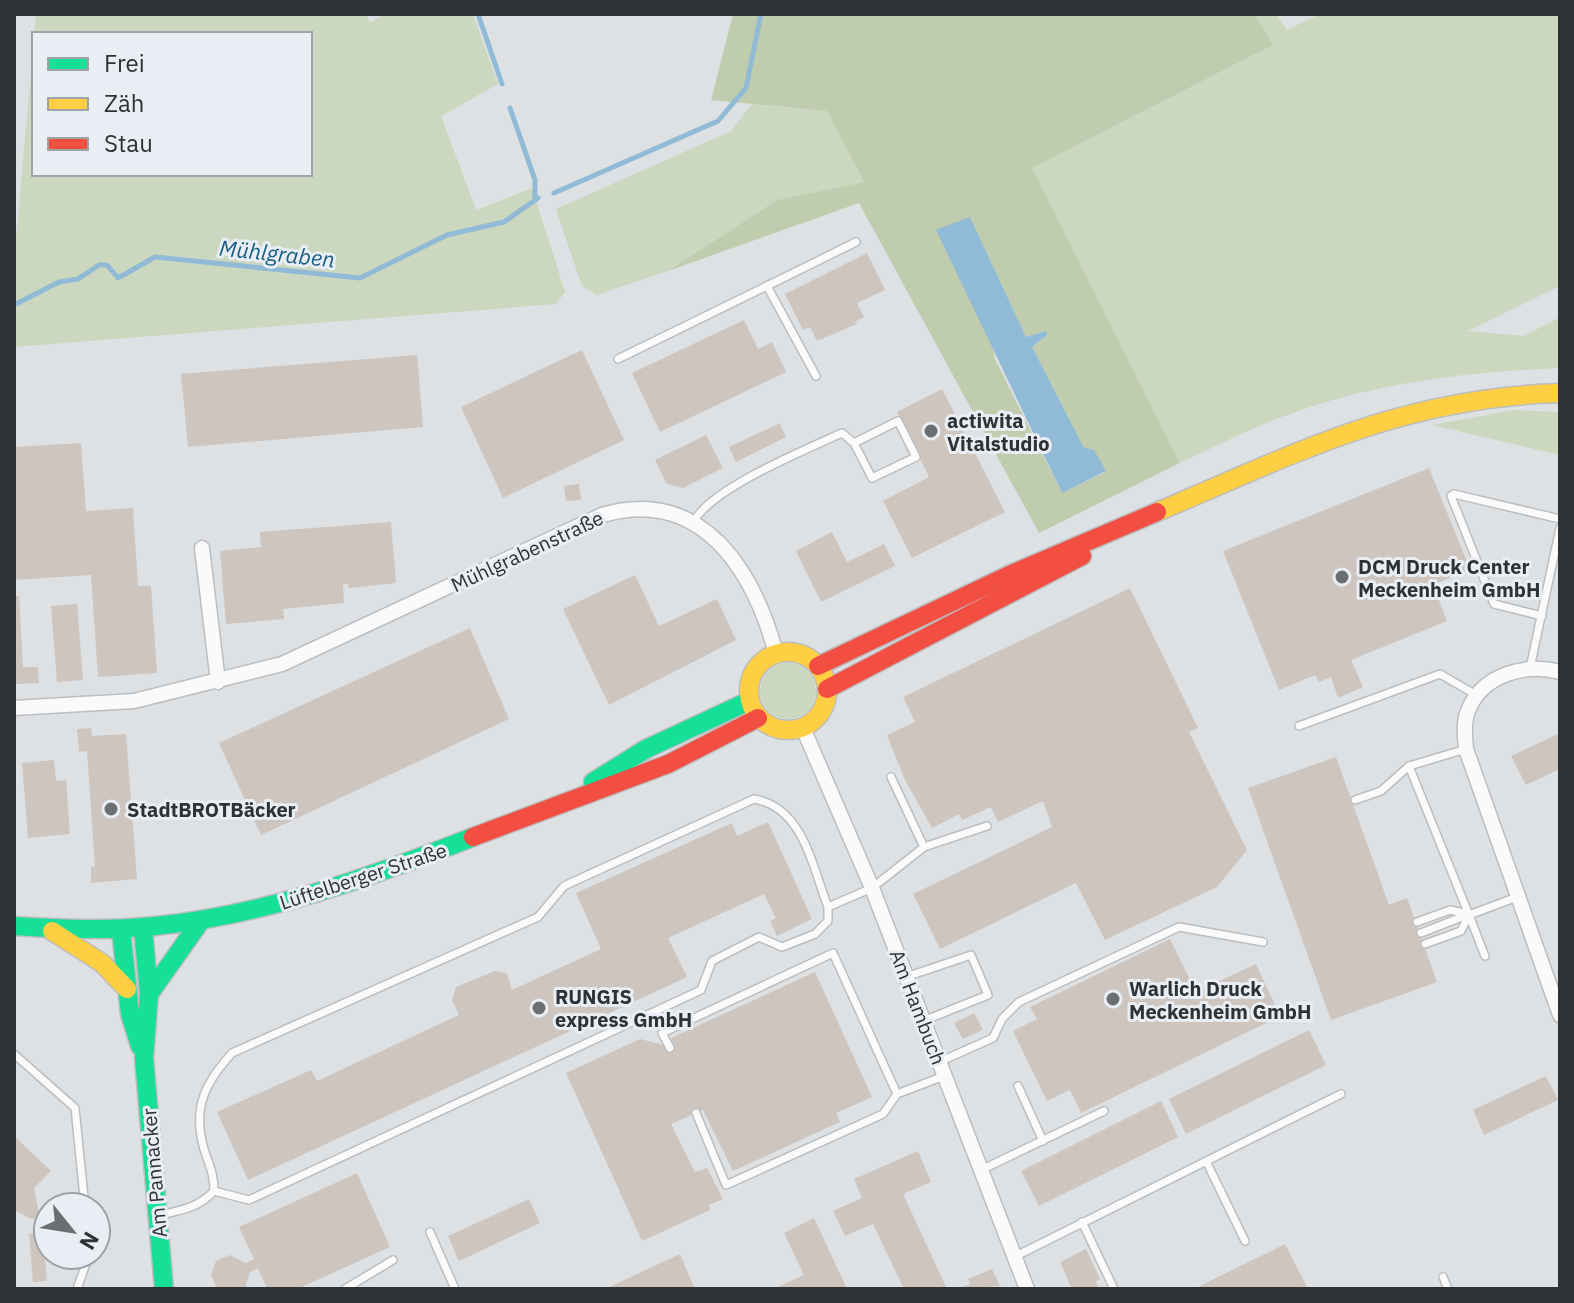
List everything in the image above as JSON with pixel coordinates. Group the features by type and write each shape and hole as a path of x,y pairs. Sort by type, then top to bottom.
{"main road":[{"path":"827,689 846,676 1189,499 1287,452 1376,420 1464,399 1560,393"},
{"path":"818,666 1026,567 1189,499"},
{"path":"776,653 799,653 818,666 827,689 821,713 803,728 779,730 758,718 749,701 750,677 765,659 776,653"},
{"name":"Lüftelberger Straße","path":"562,801 646,749 749,701"},
{"name":"Lüftelberger Straße","path":"14,926 52,931 143,929 200,922 306,899 434,855 562,801 657,769 758,718"},
{"path":"149,994 200,922"},
{"name":"Am Pannacker","path":"143,929 149,994 144,1058 164,1289"},
{"name":"Am Pannacker","path":"121,930 130,1014 144,1058"},
{"path":"52,931 102,963 127,989"}],"street":[{"name":"Mühlgrabenstraße","path":"14,708 134,701 218,682 296,658 602,515 634,508 669,512 693,523 722,544 737,563 761,612 776,653"},
{"path":"202,548 218,682"},
{"path":"1560,672 1530,668 1500,676 1478,696 1468,711 1466,749 1560,1015"},
{"name":"Am Hambuch","path":"803,728 872,888 1027,1289"}],"lane":[{"path":"618,359 856,242"},
{"path":"767,286 816,376"},
{"path":"693,523 700,509 756,474 842,433 854,443 872,478 916,457 898,421 854,443"},
{"path":"1542,616 1494,604 1451,496 1510,505 1560,519"},
{"path":"1530,668 1560,528"},
{"path":"1299,726 1440,674 1478,696"},
{"path":"1355,800 1381,791 1409,766 1466,749"},
{"path":"1409,766 1485,956"},
{"path":"891,777 924,847"},
{"path":"157,1216 191,1209 203,1203 214,1191 214,1171 197,1120 202,1092 232,1053 538,917 564,886 754,799 772,802 795,823 828,907 828,921 815,934 782,947 759,937 712,961 701,990 249,1200 214,1191"},
{"path":"828,907 872,888 924,847 987,826"},
{"path":"1421,933 1517,897"},
{"path":"1417,922 1450,910 1469,915"},
{"path":"1425,944 1461,931 1469,915"},
{"path":"696,1113 726,1185 883,1114 897,1094 993,1038 1002,1019 1019,1002 1179,927 1263,942"},
{"path":"670,1048 662,1033 833,953 897,1094"},
{"path":"906,977 971,955 988,995 923,1021"},
{"path":"14,1054 75,1108 83,1191"},
{"path":"1018,1086 1043,1141"},
{"path":"1016,1256 1341,1094"},
{"path":"981,1170 1104,1111"},
{"path":"1206,1161 1245,1241"},
{"path":"1082,1222 1114,1289"},
{"path":"430,1232 455,1289"},
{"path":"345,1289 393,1260"},
{"path":"1443,1277 1448,1289"}],"green space":[{"path":"36,14 366,14 370,23 384,14 473,14 498,84 441,116 476,210 532,188 565,292 556,304 14,347 14,261 32,61 32,176 312,176 312,32 34,32"},
{"path":"733,14 1255,14 1273,45 1032,168 1180,463 1039,533 859,203 668,271 777,200 864,182 827,111 711,100","holes":["970,217 1026,337 1046,331 1047,335 1032,347 1084,449 1105,472 1062,493 995,359"]},
{"path":"1255,14 1282,14 1278,17 1287,30 1320,14 1560,14 1560,286 1468,331 1524,336 1560,317 1560,368 1425,380 1358,393 1278,418 1180,463 1032,168 1273,45"},
{"path":"752,104 827,111 864,182 777,200 668,271 597,295 582,286 556,209 731,131"},
{"path":"1514,410 1560,412 1560,455 1432,425"},
{"path":"788,663 808,671 816,691 808,711 788,719 768,711 760,691 768,671"}],"water":[{"path":"970,217 1026,337 1046,331 1047,335 1032,347 1084,448 1094,450 1106,471 1062,493 936,230"}],"building":[{"path":"867,253 885,290 857,303 864,317 855,322 857,324 817,341 810,327 803,330 785,294"},
{"path":"744,320 758,349 772,342 786,372 660,432 632,373"},
{"path":"582,350 624,440 503,498 461,407"},
{"path":"417,355 423,427 188,447 181,374"},
{"path":"942,389 1005,512 912,558 883,501 929,477 897,412"},
{"path":"780,423 786,437 736,462 729,447"},
{"path":"706,435 723,468 683,488 667,484 655,460"},
{"path":"81,443 86,511 133,508 138,586 151,586 157,673 98,677 91,575 14,580 14,447"},
{"name":"DCM Druck Center Meckenheim GmbH","path":"1429,468 1470,569 1433,585 1447,621 1351,660 1363,687 1338,698 1331,677 1319,682 1315,675 1279,690 1223,551"},
{"path":"579,484 581,500 566,501 564,486"},
{"path":"391,522 396,583 349,588 348,584 343,584 344,603 283,609 284,619 226,624 220,551 261,547 260,532"},
{"path":"832,532 847,562 884,544 895,566 821,602 796,551"},
{"path":"635,575 659,626 717,599 736,640 609,705 563,609"},
{"path":"1130,588 1198,728 1189,732 1247,850 1217,887 1105,940 1076,883 940,949 913,894 1052,827 1043,801 998,822 991,807 962,820 959,814 932,828 905,780 887,735 915,722 903,697"},
{"path":"14,596 19,596 23,667 38,667 39,683 14,684"},
{"path":"77,604 83,680 57,682 51,606"},
{"path":"470,628 509,719 261,835 219,743"},
{"name":"StadtBROTBäcker","path":"91,728 92,736 126,734 137,879 91,883 91,867 95,866 87,751 79,752 77,729"},
{"path":"1560,733 1560,769 1526,785 1511,756"},
{"path":"1336,757 1389,905 1407,898 1437,982 1331,1020 1248,788"},
{"path":"54,760 56,781 66,780 70,834 28,838 22,763"},
{"name":"RUNGIS express GmbH","path":"768,822 812,919 777,936 770,921 776,918 764,894 668,938 687,977 248,1180 217,1112 311,1070 317,1081 459,1015 452,1000 456,987 495,971 507,973 512,990 601,949 576,893 732,823 737,836"},
{"path":"1170,939 1196,992 1256,964 1280,1016 1081,1113 1070,1090 1047,1101 1013,1031 1037,1019 1030,1007"},
{"path":"815,972 872,1097 836,1113 840,1122 733,1171 703,1110 671,1124 695,1172 707,1168 723,1199 709,1205 710,1210 642,1241 566,1073 640,1039 664,1045 666,1050 674,1045 671,1038"},
{"path":"974,1013 983,1030 963,1039 954,1023"},
{"path":"1309,1030 1326,1065 1186,1134 1169,1099"},
{"path":"1546,1076 1558,1100 1484,1135 1473,1110"},
{"path":"1161,1101 1178,1137 1039,1206 1021,1171"},
{"path":"14,1136 51,1171 32,1191 32,1219 14,1210"},
{"path":"918,1151 931,1182 903,1194 947,1289 904,1289 873,1224 845,1236 833,1211 862,1198 854,1179"},
{"path":"357,1173 390,1247 297,1289 267,1289 258,1268 250,1272 245,1288 217,1289 211,1275 216,1261 230,1255 246,1263 254,1259 239,1227"},
{"path":"529,1199 540,1223 459,1261 448,1236"},
{"path":"814,1218 847,1289 773,1289 804,1275 784,1233"},
{"path":"29,1234 32,1234 32,1270"},
{"path":"1285,1244 1308,1289 1194,1289"},
{"path":"1086,1249 1100,1279 1096,1281 1099,1289 1072,1289 1060,1262"},
{"path":"680,1254 695,1289 605,1289"},
{"path":"992,1269 1000,1286 958,1289 970,1284 968,1279"},
{"path":"32,1271 46,1271 47,1281 33,1282"}],"waterway":[{"path":"478,14 502,84"},
{"name":"Mühlgraben","path":"554,193 718,121 746,88 761,14"},
{"path":"510,108 535,180 535,199"},
{"name":"Mühlgraben","path":"14,305 59,282 78,279 99,265 107,265 118,278 155,257 360,278 447,235 504,222 538,198"}],"traffic: fast":[{"path":"593,782 646,749 749,701"},
{"path":"14,926 137,928 196,921 277,904 357,880 473,837"},
{"path":"149,994 200,922"},
{"path":"143,929 149,994 144,1058 164,1289"},
{"path":"121,930 130,1014 140,1046"}],"traffic: slow":[{"path":"1157,512 1305,449 1400,417 1503,397 1560,393"},
{"path":"780,652 796,652 810,658 821,669 827,691 821,713 810,724 796,730 780,730 766,724 755,713 749,699 749,683 755,669 766,658 780,652"},
{"path":"52,931 102,963 127,989"}],"traffic: jam":[{"path":"818,666 1009,575 1157,512"},
{"path":"827,689 1082,556"},
{"path":"473,837 668,764 758,718"}],"place":[{"name":"actiwita Vitalstudio","path":"931,431"},
{"name":"DCM Druck Center Meckenheim GmbH","path":"1342,577"},
{"name":"StadtBROTBäcker","path":"111,809"},
{"name":"Warlich Druck Meckenheim GmbH","path":"1113,999"},
{"name":"RUNGIS express GmbH","path":"539,1008"}]}
